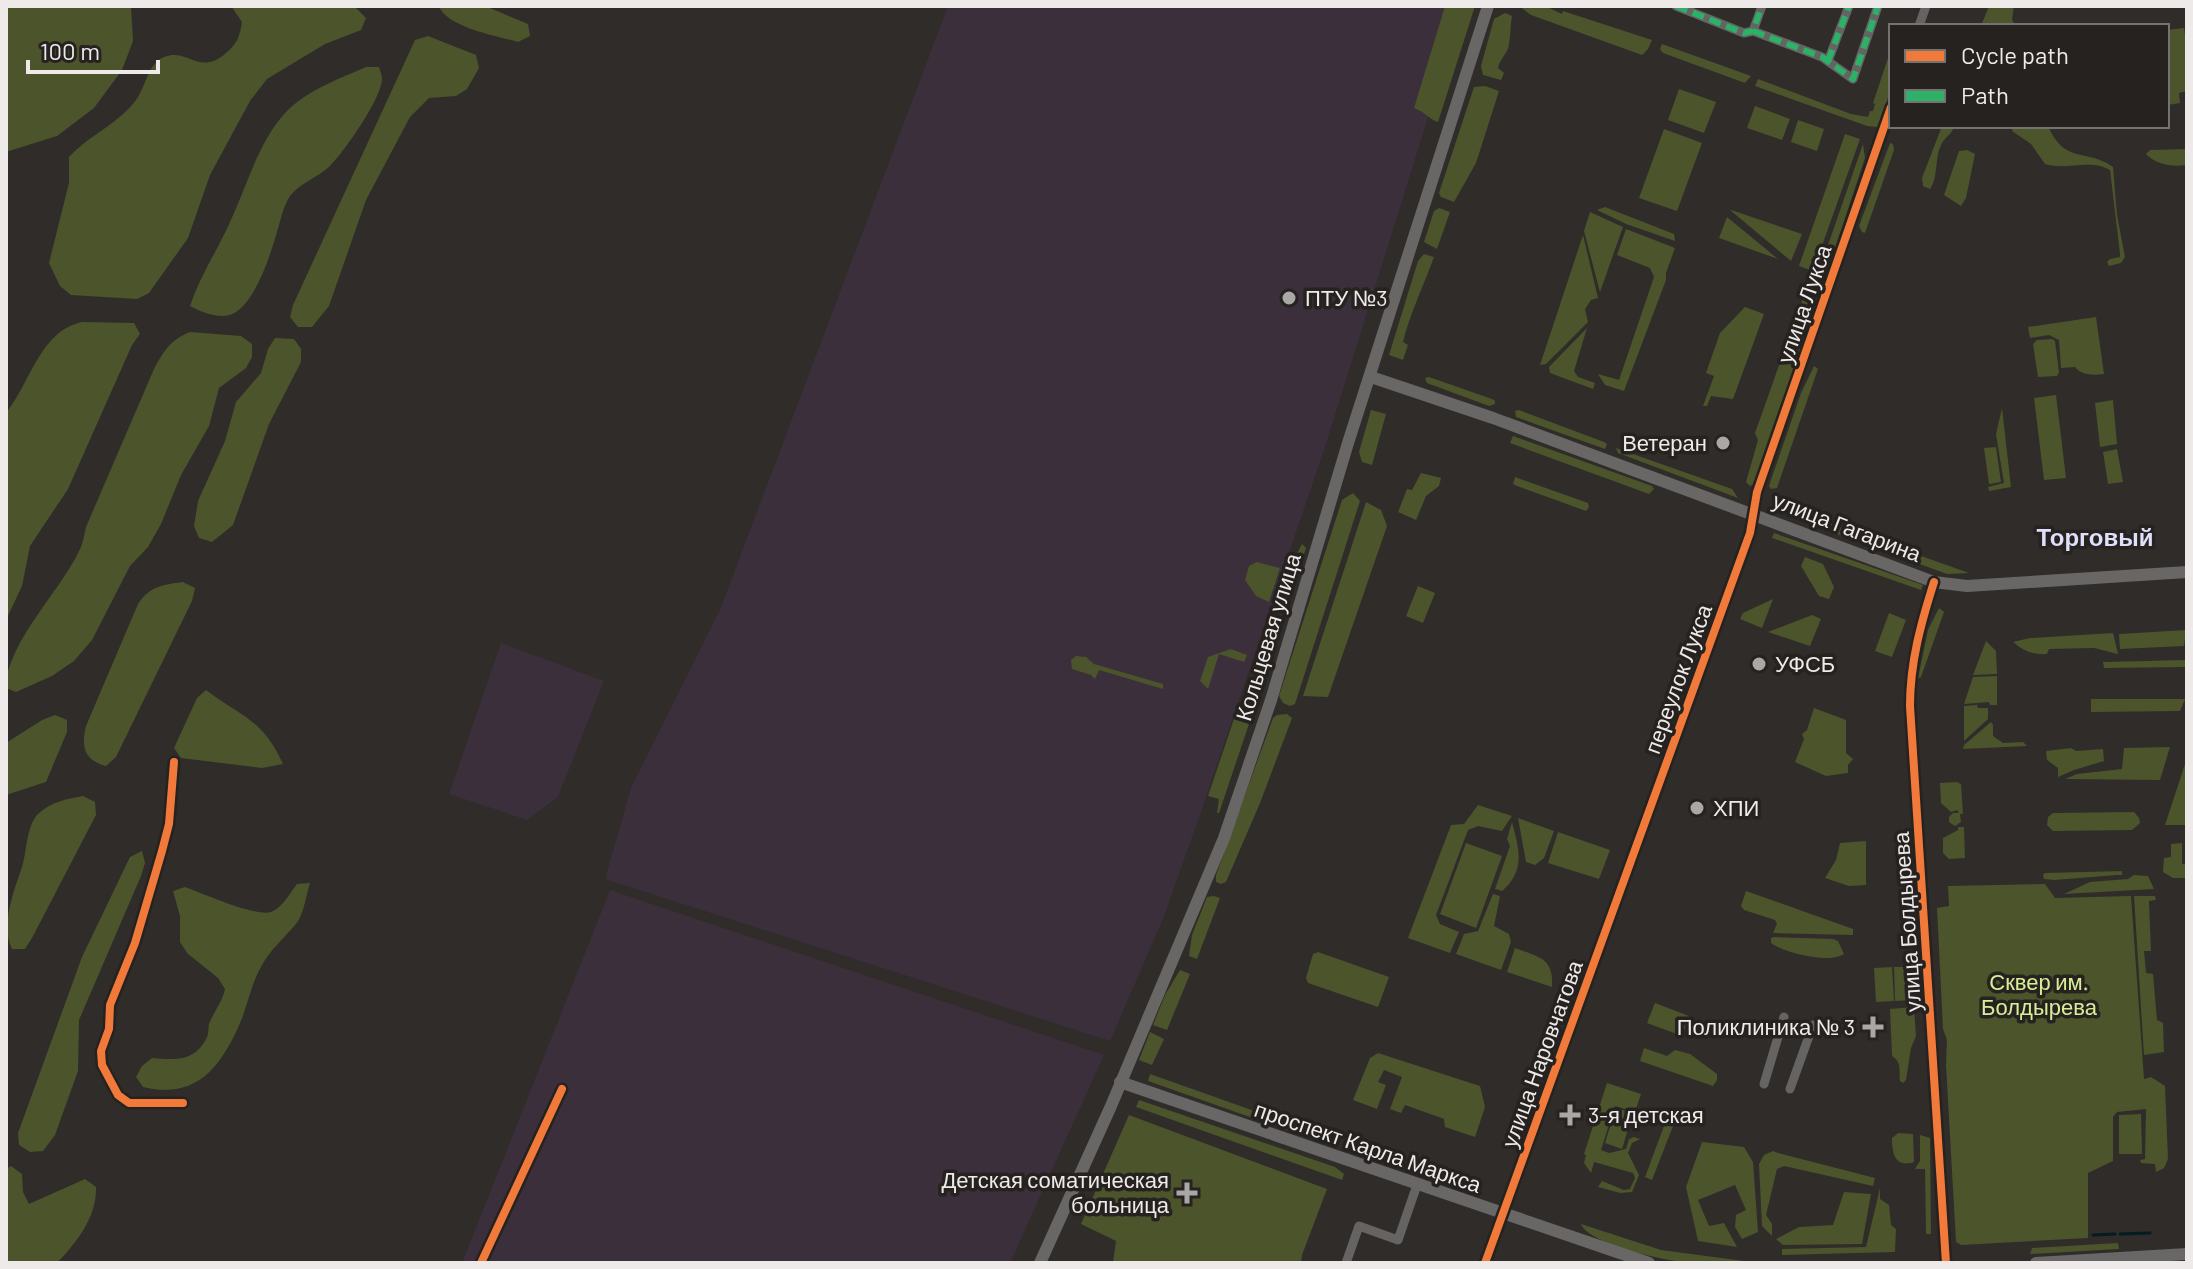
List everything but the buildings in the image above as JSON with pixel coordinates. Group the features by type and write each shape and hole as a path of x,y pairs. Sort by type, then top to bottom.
{"main road":[{"name":"Кольцевая улица","path":"1040,1263 1224,838 1271,700 1488,6"},
{"name":"улица Гагарина","path":"1371,377 1493,418 1934,582 1967,586 2187,572"},
{"name":"проспект Карла Маркса","path":"1120,1082 1649,1263"},
{"path":"2036,1263 2187,1254"}],"street":[{"path":"1676,6 1744,33 1753,31 1828,61 1853,79 1878,6"},
{"path":"1753,31 1762,6"},
{"path":"1828,61 1849,6"},
{"name":"улица Лукса","path":"1754,514 1757,492 1889,113"},
{"name":"переулок Лукса","path":"1633,857 1750,533 1754,514"},
{"name":"улица Болдырева","path":"1934,582 1922,616 1913,660 1910,706 1946,1263"},
{"path":"174,762 169,824 135,943 110,1005 109,1029 101,1051 108,1081 118,1095 129,1103 183,1103"},
{"name":"улица Наровчатова","path":"1485,1263 1633,857"},
{"path":"1764,1084 1784,1017"},
{"path":"1790,1089 1813,1025"},
{"path":"481,1263 562,1089"},
{"path":"1346,1263 1359,1226 1398,1240 1417,1185"}],"shaded area":[{"path":"948,6 1463,6 1326,444 1202,809 1163,919 1110,1041 605,879 631,788 721,607"},
{"path":"501,643 604,681 558,797 527,820 449,794"},
{"path":"610,890 1104,1055 1010,1263 462,1263"}],"green space":[{"path":"6,6 131,6 133,41 122,70 94,108 57,136 6,152"},
{"path":"231,6 354,6 366,18 361,30 325,44 267,79 250,101 210,175 188,238 149,293 137,299 71,295 60,286 49,263 69,183 69,157 131,106 159,60 172,55 208,62 217,60 230,50 242,22"},
{"path":"439,6 485,6 528,24 530,36 518,42 473,30 451,20"},
{"path":"1445,6 1475,6 1438,122 1414,108"},
{"path":"1519,6 1545,6 1562,14 1563,11 1652,40 1642,55 1531,15"},
{"path":"1989,6 2014,6 2014,24 1982,24"},
{"path":"1505,13 1512,16 1508,47 1498,68 1504,73 1501,80 1483,75 1481,66 1494,19"},
{"path":"2184,28 2187,91 2179,93 2180,103 2169,105 2169,30"},
{"path":"428,36 476,55 479,68 467,89 456,96 429,98 410,117 366,200 329,306 312,327 298,327 290,317 293,305 415,40"},
{"path":"1662,44 1751,76 1745,83 1663,53 1660,49"},
{"path":"1889,55 1889,95 1878,127 1867,126 1755,86 1758,79 1851,114 1868,117 1873,111"},
{"path":"366,67 379,67 381,73 376,99 335,160 290,196 268,260 251,296 236,312 225,316 190,306 260,150 276,124 304,97"},
{"path":"1485,86 1499,91 1476,163 1454,202 1441,197 1439,193 1474,87"},
{"path":"1679,89 1716,102 1704,133 1668,120"},
{"path":"1755,106 1790,119 1782,140 1747,128"},
{"path":"1798,120 1824,129 1817,151 1791,142"},
{"path":"1941,128 1953,128 1940,148 1930,189 1923,186 1922,178"},
{"path":"2013,128 2049,128 2069,151 2113,167 2125,257 2121,263 2109,266 2107,262 2120,257 2110,170 2094,165 2045,164 2031,144 2012,131"},
{"path":"1664,129 1702,143 1677,211 1639,198"},
{"path":"1845,134 1860,139 1813,271 1799,266"},
{"path":"1890,143 1894,150 1865,233 1859,226"},
{"path":"1863,144 1865,158 1833,254 1819,271"},
{"path":"2187,149 2187,165 2165,164 2146,154 2150,150"},
{"path":"1967,150 1975,154 1966,198 1961,206 1944,195 1959,151"},
{"path":"1605,207 1674,234 1675,241 1597,210"},
{"path":"1439,208 1450,212 1437,249 1424,242 1434,211"},
{"path":"1730,210 1802,234 1791,261"},
{"path":"1590,212 1623,227 1600,292 1584,231"},
{"path":"1727,217 1778,259 1719,238"},
{"path":"1626,229 1675,248 1624,391 1605,385 1598,374 1619,380 1654,277 1650,268 1617,255"},
{"path":"1583,235 1598,298 1591,300 1585,309 1588,322 1546,364 1540,365"},
{"path":"1424,254 1434,257 1406,331 1403,342 1408,345 1403,360 1389,355 1418,261"},
{"path":"1805,292 1818,308 1755,484 1750,486 1746,482 1758,440 1755,433"},
{"path":"1745,307 1764,314 1733,399 1711,396 1707,406 1703,406 1714,376 1706,373 1720,333"},
{"path":"2096,317 2104,374 2092,375 2075,367 2061,368 2059,340 2049,335 2030,338 2028,327"},
{"path":"82,322 134,323 140,334 132,345 68,489 30,546 22,586 6,620 6,413 46,347 68,327"},
{"path":"1587,328 1574,371 1578,377 1595,383 1593,389 1550,373 1549,367"},
{"path":"190,332 241,336 252,344 252,357 246,368 219,388 209,426 181,475 161,524 148,547 130,566 92,640 74,661 52,676 16,692 6,688 8,671 24,636 80,548 86,527 154,369 168,347"},
{"path":"275,338 294,339 301,349 301,362 269,424 233,525 212,542 199,538 194,526 198,501 225,441 236,402 261,373 268,349"},
{"path":"2037,340 2055,341 2059,372 2057,376 2038,377 2033,344"},
{"path":"1814,366 1818,369 1777,488 1771,489 1769,486 1801,393"},
{"path":"1425,378 1492,399 1495,404 1489,406 1427,383"},
{"path":"2056,395 2066,478 2044,480 2034,398"},
{"path":"2113,400 2117,444 2100,447 2095,403"},
{"path":"2002,408 2011,487 1989,491 1988,487 2004,483 1996,434"},
{"path":"1371,410 1386,414 1372,465 1362,462 1359,452"},
{"path":"1515,411 1604,442 1607,444 1605,449 1516,417"},
{"path":"1513,436 1654,489 1649,494 1510,443"},
{"path":"1996,447 2001,482 1989,484 1984,448"},
{"path":"1616,448 1732,489 1738,498 1618,453"},
{"path":"2117,449 2123,482 2108,484 2103,452"},
{"path":"1421,473 1441,478 1439,486 1426,496 1416,520 1398,512 1407,489 1412,490"},
{"path":"1515,477 1588,503 1589,507 1586,511 1517,486 1513,484"},
{"path":"1353,493 1360,501 1295,704 1290,706 1283,703 1279,696 1342,500"},
{"path":"1366,502 1381,510 1387,526 1328,697 1303,696"},
{"path":"1817,519 1969,573 1947,574 1815,526"},
{"path":"1774,533 1923,585 1921,590 1772,538"},
{"path":"1302,544 1306,548 1286,606 1277,601"},
{"path":"1805,557 1823,564 1834,587 1829,599 1819,596 1801,566"},
{"path":"1257,562 1280,568 1269,602 1256,596 1245,580 1249,566"},
{"path":"183,582 195,588 192,601 116,757 106,766 99,763 86,752 86,726 138,604 157,587"},
{"path":"1418,586 1435,593 1423,623 1406,616"},
{"path":"1773,599 1762,628 1740,619 1743,613"},
{"path":"1939,608 1944,612 1921,677 1918,678 1928,630"},
{"path":"1889,613 1906,620 1892,657 1875,651"},
{"path":"1812,615 1821,619 1810,646 1768,632"},
{"path":"2186,630 2184,646 2120,649 2119,634"},
{"path":"2113,633 2118,654 2094,648 2049,649 2047,654 2037,654 2013,642 2030,638"},
{"path":"1986,641 1996,651 1997,674 1973,675"},
{"path":"1231,649 1247,655 1244,662 1219,654 1208,689 1200,681 1208,657"},
{"path":"1076,656 1163,684 1163,689 1099,670 1095,679 1072,669 1071,660"},
{"path":"2186,660 2186,667 2104,668 2103,662"},
{"path":"1997,676 1997,705 1990,705 1989,702 1964,704 1973,677"},
{"path":"206,690 259,727 283,764 262,768 181,758 174,748 197,698"},
{"path":"2091,699 2185,699 2180,711 2091,712"},
{"path":"1977,705 1978,708 1988,708 1988,719 1964,741 1964,706"},
{"path":"1814,708 1846,720 1846,753 1853,759 1848,765 1848,773 1826,776 1795,762 1804,739 1802,734 1807,730"},
{"path":"1236,713 1250,717 1250,721 1217,813 1219,799 1208,796"},
{"path":"1287,714 1292,718 1260,803 1226,882 1216,882 1273,718"},
{"path":"55,715 67,720 67,732 46,782 6,795 6,743"},
{"path":"1991,722 1993,736 2003,743 2023,742 2027,746 1963,749"},
{"path":"2170,747 2160,780 2065,779 2077,774 2122,769 2124,748"},
{"path":"2071,748 2076,751 2103,749 2104,761 2058,777 2058,768 2047,760 2046,751"},
{"path":"2187,758 2187,825 2165,825"},
{"path":"1940,783 1961,784 1963,814 1960,814 1961,822 1955,826 1949,822 1949,817 1959,813 1957,810 1951,812 1941,803"},
{"path":"83,796 95,802 96,815 32,938 25,949 12,949 7,930 8,919 34,819 48,807"},
{"path":"1478,805 1512,816 1502,831 1478,826 1468,830 1436,915 1440,924 1459,932 1450,953 1408,938 1451,825 1464,824"},
{"path":"2134,812 2140,823 2132,830 2053,831 2047,825 2048,817 2053,813"},
{"path":"1518,818 1554,831 1544,858 1535,865 1526,862"},
{"path":"1512,822 1518,867 1515,876 1502,891 1495,889 1510,846 1507,839"},
{"path":"1958,827 1964,827 1965,858 1949,859 1943,853 1943,838 1958,830"},
{"path":"1558,832 1610,850 1599,879 1548,863"},
{"path":"1866,841 1866,885 1849,886 1825,878 1836,860 1840,843"},
{"path":"1466,843 1502,856 1476,928 1440,914"},
{"path":"2182,843 2182,864 2187,864 2187,878 2173,878 2163,872 2164,858 2171,857 2171,844"},
{"path":"142,851 145,863 141,876 79,1020 78,1071 55,1135 43,1151 30,1152 19,1145 18,1133 82,957 130,857"},
{"path":"2122,871 2122,875 2054,880 2044,879 2043,875 2045,873"},
{"path":"2134,875 2148,876 2154,889 2064,894 2090,882 2128,879"},
{"path":"310,883 299,920 261,967 237,1030 212,1070 201,1079 176,1089 143,1087 136,1077 142,1066 152,1058 184,1058 197,1051 208,1035 209,1024 225,989 218,978 187,953 180,942 180,916 173,891 185,887 263,913 279,907 297,884"},
{"name":"Сквер им. Болдырева","path":"2045,884 2055,898 2131,896 2144,1079 2151,1077 2165,1086 2168,1159 2164,1168 2156,1172 2155,1164 2141,1163 2140,1160 2145,1159 2146,1109 2117,1112 2113,1117 2113,1161 2088,1173 2088,1238 1961,1245 1956,1242 1947,1040 1943,1029 1937,908 1949,906 1948,886"},
{"path":"1746,891 1853,929 1853,935 1773,933 1777,924 1775,920 1744,910 1741,906"},
{"path":"1493,894 1500,896 1494,926 1509,934 1511,942 1501,970 1456,954 1464,934 1478,931"},
{"path":"2134,896 2155,896 2156,900 2149,901 2151,951 2144,951 2146,973 2153,974 2157,1020 2163,1023 2164,1052 2144,1055"},
{"path":"1207,897 1220,898 1197,959 1189,956 1192,935"},
{"path":"1774,937 1833,939 1838,941 1844,954 1818,958 1796,954 1771,943"},
{"path":"1515,948 1548,964 1552,987 1507,972"},
{"path":"1318,952 1389,977 1378,1007 1308,983 1306,978 1313,954"},
{"path":"1912,956 1913,1000 1895,1001 1894,967 1903,967 1907,957"},
{"path":"1892,967 1894,1001 1876,1002 1874,968"},
{"path":"1180,970 1190,974 1167,1030 1153,1025 1165,995"},
{"path":"1655,1003 1689,1016 1682,1036 1647,1023"},
{"path":"1914,1007 1916,1036 1903,1083 1900,1081 1899,1064 1892,1056 1890,1009"},
{"path":"1150,1032 1164,1039 1152,1065 1139,1060"},
{"path":"1644,1048 1667,1056 1675,1050 1690,1054 1717,1074 1717,1080 1713,1086 1640,1061"},
{"path":"1378,1053 1480,1086 1485,1107 1475,1137 1445,1127 1444,1119 1405,1105 1401,1113 1390,1109 1402,1077 1384,1070 1378,1082 1386,1085 1377,1109 1353,1100 1370,1058"},
{"path":"1150,1074 1325,1138 1310,1138 1148,1081"},
{"path":"1607,1083 1641,1094 1635,1112 1615,1106 1601,1150 1609,1153 1626,1149 1629,1139 1640,1139 1632,1143 1628,1153 1639,1175 1632,1192 1620,1193 1598,1187 1602,1181 1624,1190 1630,1189 1635,1178 1633,1173 1594,1162 1591,1173 1584,1163 1584,1154"},
{"path":"1139,1100 1335,1167 1344,1174 1342,1180 1136,1107"},
{"path":"1616,1108 1633,1113 1622,1149 1605,1143"},
{"path":"2141,1114 2142,1154 2119,1154 2119,1115"},
{"path":"1129,1115 1327,1189 1301,1263 1113,1263 1116,1241 1081,1224"},
{"path":"1667,1118 1675,1121 1652,1180 1645,1177"},
{"path":"1898,1133 1913,1134 1914,1162 1903,1163 1896,1158 1892,1138"},
{"path":"1920,1135 1930,1138 1931,1234 1926,1234 1925,1169 1915,1169 1920,1161"},
{"path":"1702,1142 1744,1147 1753,1162 1758,1232 1742,1239 1735,1227 1736,1215 1746,1210 1735,1185 1698,1200 1709,1226 1724,1223 1737,1247 1698,1241 1686,1187"},
{"path":"1773,1151 1875,1178 1873,1186 1784,1166 1777,1169 1766,1215 1772,1224 1772,1236 1762,1226 1759,1164 1764,1155"},
{"path":"11,1166 22,1174 23,1192 29,1204 85,1179 96,1187 89,1219 57,1263 6,1263 6,1169"},
{"path":"1880,1188 1880,1199 1889,1205 1891,1225 1896,1229 1895,1252 1782,1255 1782,1249 1866,1247"},
{"path":"1844,1192 1871,1194 1862,1244 1783,1245 1776,1239 1799,1227 1833,1225"},
{"path":"1581,1224 1661,1250 1744,1263 1693,1263 1650,1256 1599,1239"},
{"path":"2118,1243 2119,1249 2030,1254 2032,1248"}],"waterway":[{"path":"2120,1234 2150,1233"},
{"path":"2093,1235 2115,1234"}],"marked path":[{"path":"1676,6 1744,33 1753,31 1762,6"},
{"path":"1828,61 1849,6"},
{"path":"1753,31 1822,57 1853,79 1878,6"}],"cycle path":[{"path":"1485,1263 1750,533 1757,492 1889,113"},
{"path":"1934,582 1917,643 1910,706 1946,1263"},
{"path":"174,762 169,824 135,943 110,1005 109,1029 101,1051 102,1065 118,1095 129,1103 183,1103"},
{"path":"481,1263 562,1089"}],"place":[{"name":"ПТУ №3","path":"1289,298"},
{"name":"Ветеран","path":"1723,443"},
{"name":"УФСБ","path":"1759,664"},
{"name":"ХПИ","path":"1697,808"},
{"name":"Поликлиника № 3","path":"1873,1027"},
{"name":"3-я детская","path":"1570,1115"},
{"name":"Детская соматическая больница","path":"1187,1193"}],"district":[{"name":"Торговый","path":"2095,538"}]}
